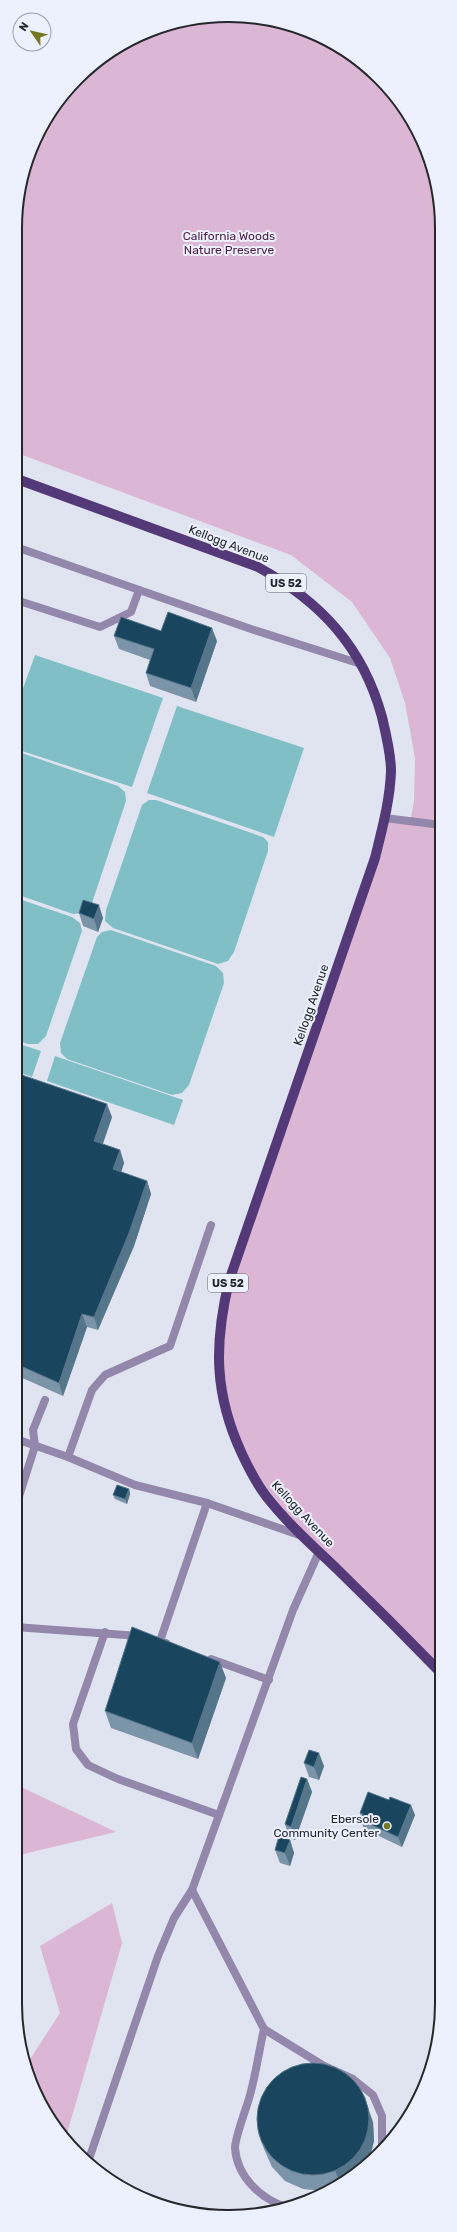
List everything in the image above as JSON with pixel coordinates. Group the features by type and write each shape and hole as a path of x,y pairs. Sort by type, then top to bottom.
{"main road":[{"name":"Kellogg Avenue","path":"22,481 258,567 280,579 318,608 333,623 351,646 361,664 378,704 386,734 391,769 389,797 385,818 375,858 229,1281 222,1312 218,1344 219,1376 222,1400 231,1431 252,1475 266,1496 303,1536 435,1667"}],"street":[{"path":"22,549 361,664"},
{"path":"22,602 100,627 131,612 139,590"},
{"path":"385,818 435,824"},
{"path":"68,1457 92,1390 105,1375 170,1346 211,1225"},
{"path":"22,1489 35,1446 33,1430 45,1400"},
{"path":"22,1441 68,1457 135,1485 207,1503 303,1536"},
{"path":"153,1639 207,1503"},
{"path":"90,2157 158,1956 174,1918 192,1890 293,1610 319,1552"},
{"path":"22,1627 105,1632 153,1639 174,1646"},
{"path":"105,1632 74,1724 76,1749 88,1765 112,1776 219,1815"},
{"path":"203,1656 269,1680"},
{"path":"192,1890 264,2029 324,2066 353,2079 373,2095 382,2116 382,2142"},
{"path":"264,2029 251,2093 235,2148 241,2167 254,2190 277,2204"}],"green space":[{"name":"California Woods Nature Preserve","path":"215,22 242,22 269,26 295,33 320,43 343,57 375,82 400,114 414,137 424,162 431,188 435,215 435,1667 266,1496 222,1400 222,1312 385,818 410,821 414,802 415,758 405,703 390,658 352,602 291,555 22,455 22,215 29,175 38,149 43,137 57,114 73,92 92,73 137,43 162,33 188,26"},
{"path":"22,1787 116,1832 22,1854"},
{"path":"112,1903 122,1943 67,2132 43,2095 30,2060 60,2013 40,1946"}],"water":[{"path":"35,655 163,698 132,787 22,751 22,691"},
{"path":"177,706 304,748 274,837 147,793"},
{"path":"22,753 118,786 125,792 126,801 91,906 84,913 73,914 22,896"},
{"path":"149,800 156,800 263,837 268,842 268,851 234,952 228,961 218,964 113,928 105,921 106,910 142,805"},
{"path":"22,900 72,917 80,923 82,931 46,1036 38,1044 28,1044 22,1042"},
{"path":"111,930 216,966 223,973 224,983 189,1085 182,1093 172,1095 67,1059 61,1053 60,1043 97,937 102,932"},
{"path":"22,1045 41,1051 32,1077 22,1073"},
{"path":"55,1056 183,1100 174,1125 47,1081"}],"building":[{"path":"168,612 212,628 191,688 146,673 154,649 114,636 121,617 161,631"},
{"path":"83,900 99,905 94,919 79,913"},
{"path":"22,1075 107,1104 94,1141 120,1150 113,1169 147,1181 129,1233 94,1317 82,1314 59,1383 22,1367"},
{"path":"117,1485 129,1489 125,1499 113,1495"},
{"path":"132,1627 220,1662 192,1743 105,1711"},
{"path":"309,1750 319,1753 314,1767 304,1763"},
{"path":"301,1777 307,1779 291,1827 285,1824"},
{"name":"Ebersole Community Center","path":"368,1792 389,1800 390,1797 411,1805 398,1837 361,1820 363,1814 360,1813"},
{"path":"279,1836 290,1840 285,1853 275,1850"},
{"path":"313,2063 334,2068 344,2073 352,2080 359,2088 364,2098 369,2119 364,2140 359,2150 352,2158 344,2165 334,2170 313,2175 292,2170 282,2165 274,2158 267,2150 262,2140 257,2119 262,2098 267,2088 274,2080 282,2073 292,2068"}],"place":[{"name":"Ebersole Community Center","path":"387,1826"}]}
